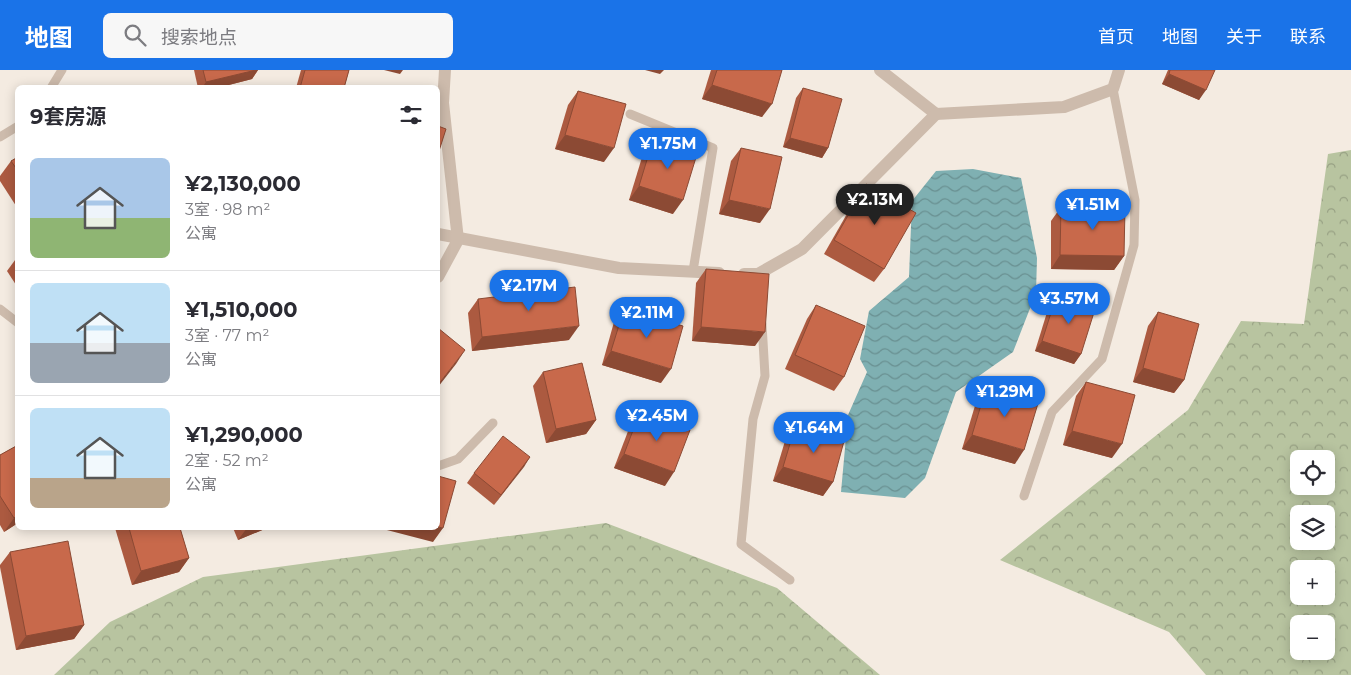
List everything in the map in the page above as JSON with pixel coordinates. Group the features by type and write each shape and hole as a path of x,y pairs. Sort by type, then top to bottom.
{"street":[{"path":"440,273 458,240 443,103 445,70"},
{"path":"880,70 936,114 1064,107 1113,89 1119,70"},
{"path":"440,235 458,240 619,268 693,271 759,279 802,249 936,114"}],"lane":[{"path":"54,85 62,70"},
{"path":"1024,496 1052,412 1102,359 1134,245 1135,200 1113,89"},
{"path":"630,114 712,148 693,271"},
{"path":"0,137 15,128"},
{"path":"0,309 15,321"},
{"path":"761,311 765,376 753,419 741,544 790,580"},
{"path":"440,465 458,459 493,423"}],"green space":[{"path":"1351,150 1351,675 1206,675 1169,632 1000,560 1188,410 1241,321 1304,324 1328,154"},
{"path":"606,523 777,588 880,675 54,675 110,622 203,577"}],"water":[{"path":"973,169 1021,178 1037,258 1036,293 1013,352 956,392 925,478 905,498 841,492 848,415 867,372 860,359 869,311 909,277 912,201 936,171"}],"building":[{"path":"203,70 256,70 206,82"},
{"path":"305,70 349,70 345,85 301,85"},
{"path":"717,70 782,70 772,104 712,85"},
{"path":"1170,70 1215,70 1206,90 1169,74"},
{"path":"803,88 842,99 828,148 790,138"},
{"path":"578,91 626,104 614,148 565,135"},
{"path":"440,127 446,129 440,148"},
{"path":"653,140 697,154 683,200 639,186"},
{"path":"741,148 782,157 770,209 729,200"},
{"path":"15,159 15,167 11,161"},
{"path":"866,184 916,213 884,269 834,240"},
{"path":"1061,207 1125,207 1124,256 1060,255"},
{"path":"706,269 769,274 765,332 701,327"},
{"path":"575,287 579,326 482,337 478,299"},
{"path":"1056,297 1095,309 1081,354 1042,341"},
{"path":"816,305 865,326 844,377 795,355"},
{"path":"624,309 683,326 671,369 611,351"},
{"path":"1158,312 1199,324 1184,380 1143,368"},
{"path":"440,330 465,350 440,382"},
{"path":"582,363 596,420 556,429 543,372"},
{"path":"1086,382 1135,395 1122,444 1072,431"},
{"path":"987,385 1039,400 1024,450 972,435"},
{"path":"640,412 690,430 674,472 624,454"},
{"path":"795,427 844,441 833,482 783,467"},
{"path":"503,436 530,457 501,495 474,473"},
{"path":"15,447 14,518 0,496 0,455"},
{"path":"440,477 456,481 443,528 440,527"},
{"path":"130,530 181,530 189,558 141,571"},
{"path":"68,541 84,625 26,636 10,552"}]}
